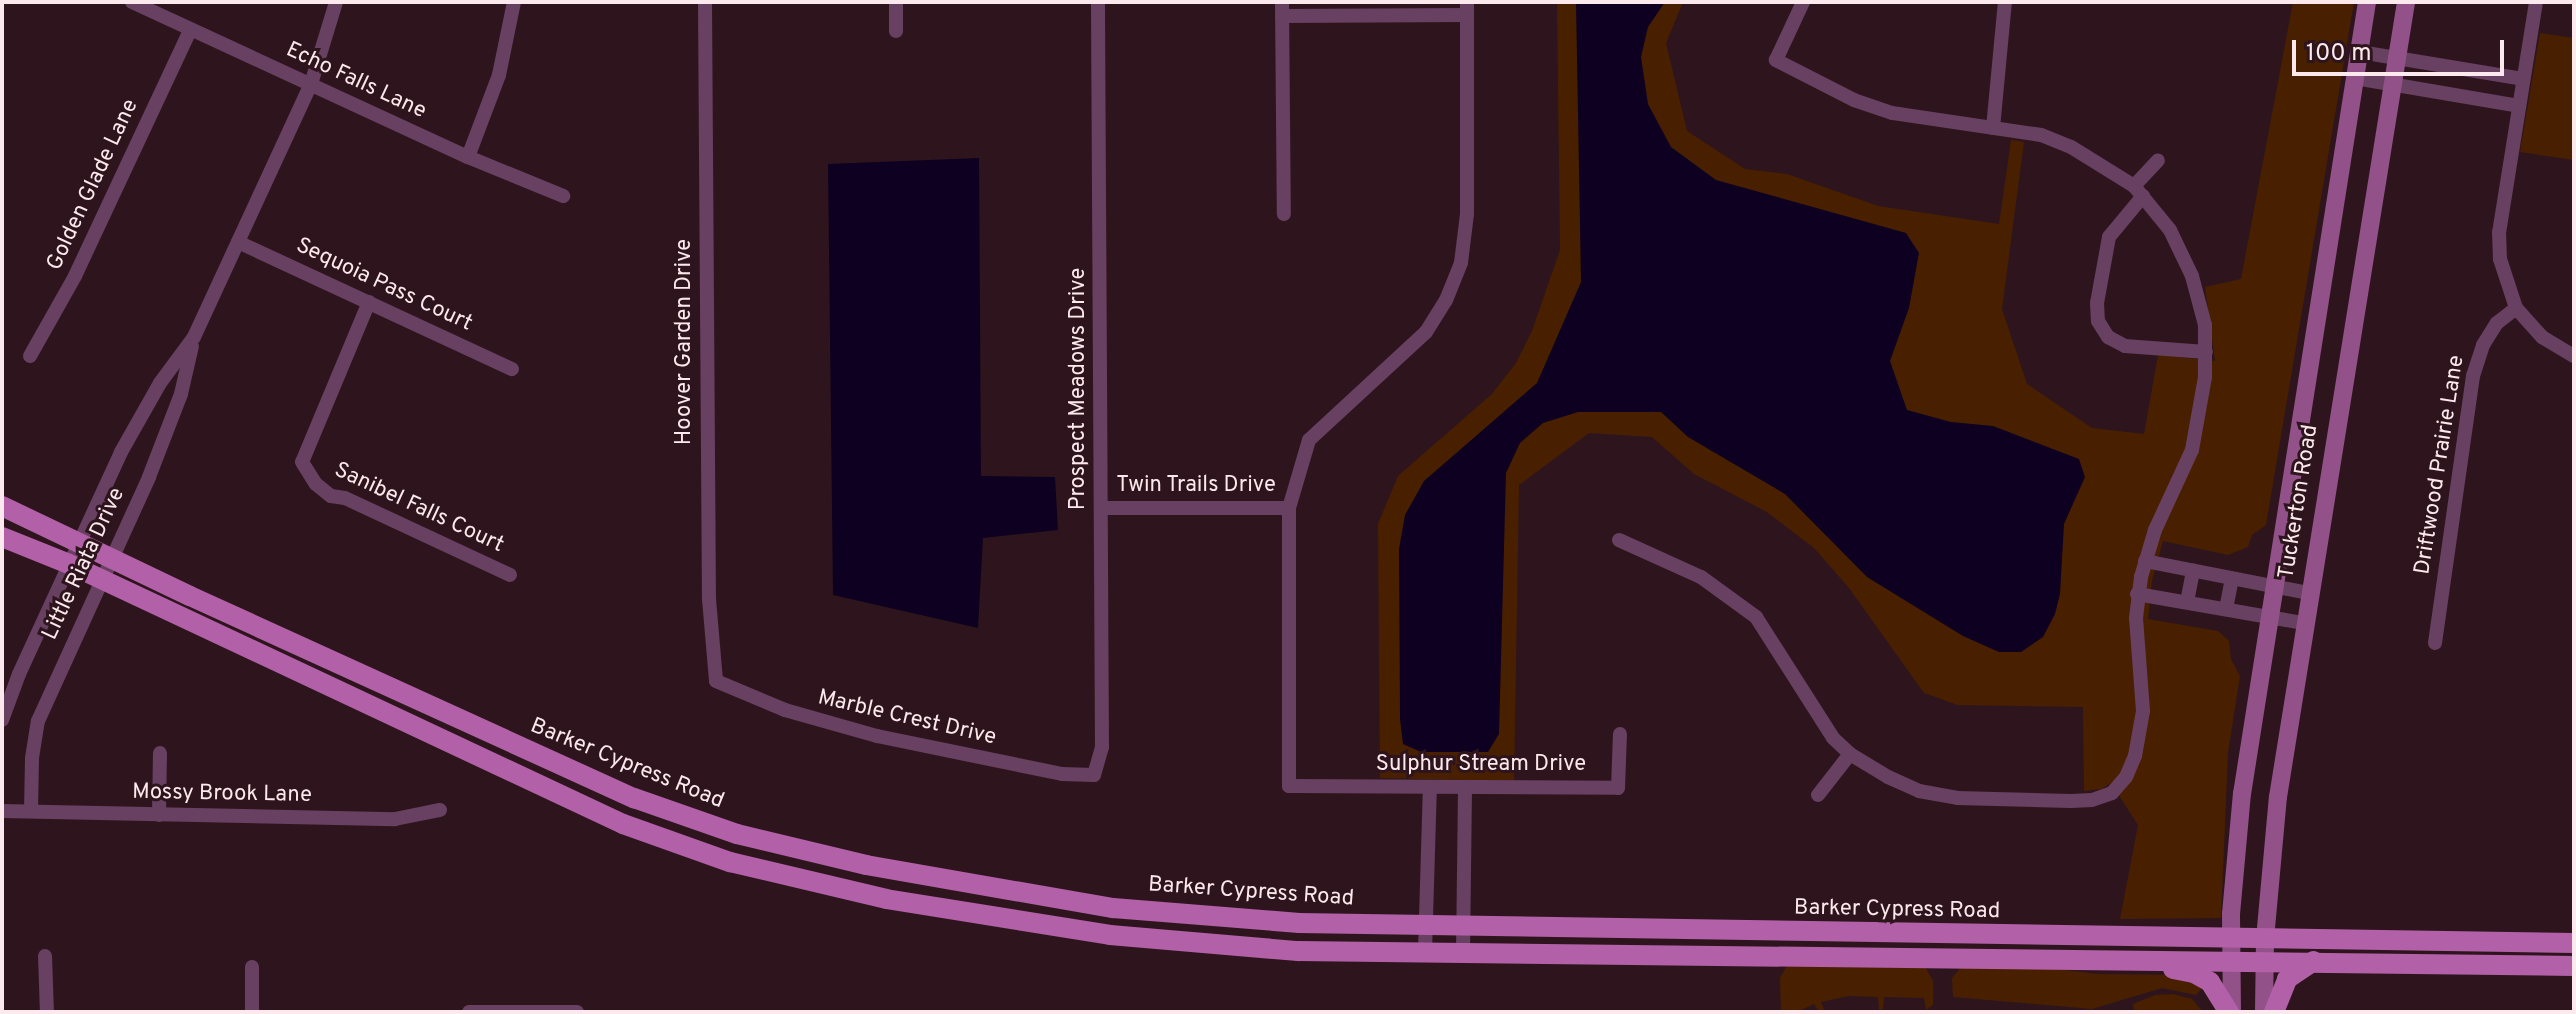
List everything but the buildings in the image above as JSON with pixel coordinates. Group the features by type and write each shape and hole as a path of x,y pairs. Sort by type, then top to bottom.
{"main road":[{"name":"Tuckerton Road","path":"2230,1012 2231,938 2242,794 2267,617 2367,2"},
{"name":"Tuckerton Road","path":"2264,1012 2265,939 2278,797 2308,593 2406,2"},
{"name":"Barker Cypress Road","path":"2,506 190,596 634,798 722,829 866,865 1113,908 1299,923 1895,935 2574,943"},
{"name":"Barker Cypress Road","path":"2,537 69,564 476,757 637,829 730,862 858,892 1110,935 1298,951 2231,959 2574,966"},
{"path":"476,757 487,731"},
{"path":"858,892 866,865"},
{"path":"1772,954 1776,943 1844,944 1895,935"},
{"path":"2130,959 2201,975 2222,997 2230,1012"},
{"path":"2274,1012 2287,979 2314,961"}],"street":[{"name":"Echo Falls Lane","path":"132,2 468,157 563,196"},
{"name":"Little Riata Drive","path":"2,720 19,674 79,541 144,411 194,337 311,84 336,2"},
{"path":"468,157 499,75 514,2"},
{"name":"Hoover Garden Drive","path":"705,2 709,599 716,681"},
{"path":"896,2 896,31"},
{"name":"Prospect Meadows Drive","path":"1094,775 1102,747 1098,2"},
{"path":"1619,540 1701,577 1756,617 1773,638 1812,707 1850,754 1919,791 1957,798 2092,800 2112,793 2126,777 2135,756 2143,711 2137,594 2145,561 2192,450 2205,377 2205,325 2192,276 2170,230 2139,191 2071,147 2041,135 1892,113 1854,100 1776,60 1803,2"},
{"path":"1993,128 2005,2"},
{"path":"2536,2 2499,232 2500,259 2516,308 2542,337 2574,356"},
{"path":"1284,214 1282,9 1467,8 1467,214 1461,263 1446,300 1426,332 1309,440 1289,508"},
{"name":"Golden Glade Lane","path":"30,356 75,276 190,30"},
{"path":"2360,52 2523,79"},
{"path":"2436,92 2441,66"},
{"path":"2465,96 2474,84 2469,70"},
{"path":"2355,78 2519,106"},
{"path":"2158,160 2117,224 2105,251 2096,313 2102,330 2115,341 2137,349 2206,352"},
{"name":"Sequoia Pass Court","path":"238,242 512,369"},
{"name":"Sanibel Falls Court","path":"369,302 302,462 316,484 331,496 345,498 510,575"},
{"name":"Driftwood Prairie Lane","path":"2435,643 2473,376 2483,345 2497,323 2516,308"},
{"name":"Little Riata Drive","path":"31,811 32,758 38,721 181,394 194,337"},
{"name":"Twin Trails Drive","path":"1102,508 1289,508"},
{"name":"Sulphur Stream Drive","path":"1289,508 1289,786 1618,788 1620,734"},
{"path":"2145,561 2308,593"},
{"path":"2187,602 2193,571"},
{"path":"2226,609 2232,579"},
{"path":"2137,594 2304,623"},
{"name":"Marble Crest Drive","path":"716,681 785,710 877,736 1062,774 1094,775"},
{"path":"159,815 160,753"},
{"path":"1818,795 1850,754"},
{"path":"1425,952 1430,787"},
{"path":"1463,953 1465,788"},
{"name":"Mossy Brook Lane","path":"2,811 395,819 440,810"},
{"path":"45,956 47,1012"},
{"path":"252,967 252,1012"},
{"path":"469,1012 577,1012"}],"shaded area":[{"path":"1557,2 1683,2 1666,43 1687,131 1745,169 1787,174 1878,206 1999,224 2011,140 2024,142 2002,309 2027,384 2092,428 2144,434 2158,355 2215,361 2205,287 2241,279 2293,2 2354,2 2266,525 2252,535 2248,547 2228,555 2163,541 2152,580 2148,619 2218,631 2229,641 2231,659 2240,676 2228,752 2221,918 2120,919 2138,825 2111,783 2102,789 2084,791 2083,707 1958,705 1924,693 1849,588 1814,548 1767,512 1694,474 1652,437 1589,433 1519,485 1514,781 1380,778 1378,524 1398,476 1492,394 1516,363 1532,331 1560,250"},
{"path":"1576,2 1665,2 1648,27 1641,57 1648,104 1671,147 1716,180 1906,233 1919,253 1909,308 1890,361 1907,410 1951,422 1993,426 2079,459 2085,477 2064,524 2060,594 2055,614 2043,637 2021,652 1999,652 1963,636 1867,577 1785,494 1688,437 1661,412 1578,412 1543,423 1520,443 1506,473 1499,734 1488,752 1421,752 1403,744 1400,719 1399,549 1405,515 1424,481 1537,383 1581,282"},
{"path":"2540,33 2574,38 2574,160 2520,152"},
{"path":"979,158 981,476 1055,477 1058,530 983,538 978,628 833,595 828,164"},
{"path":"1787,965 1926,968 1933,981 1933,1005 1926,1010 1924,998 1884,997 1883,1009 1879,1010 1878,997 1848,996 1821,1002 1825,1012 1819,1012 1814,1004 1797,1012 1781,1012 1780,978"},
{"path":"2021,965 2098,974 2179,975 2205,985 2196,995 2162,988 2092,1009 1953,997 1952,978 1961,967"},
{"path":"2173,994 2192,999 2203,1012 2134,1012 2133,1004 2155,995"}]}
